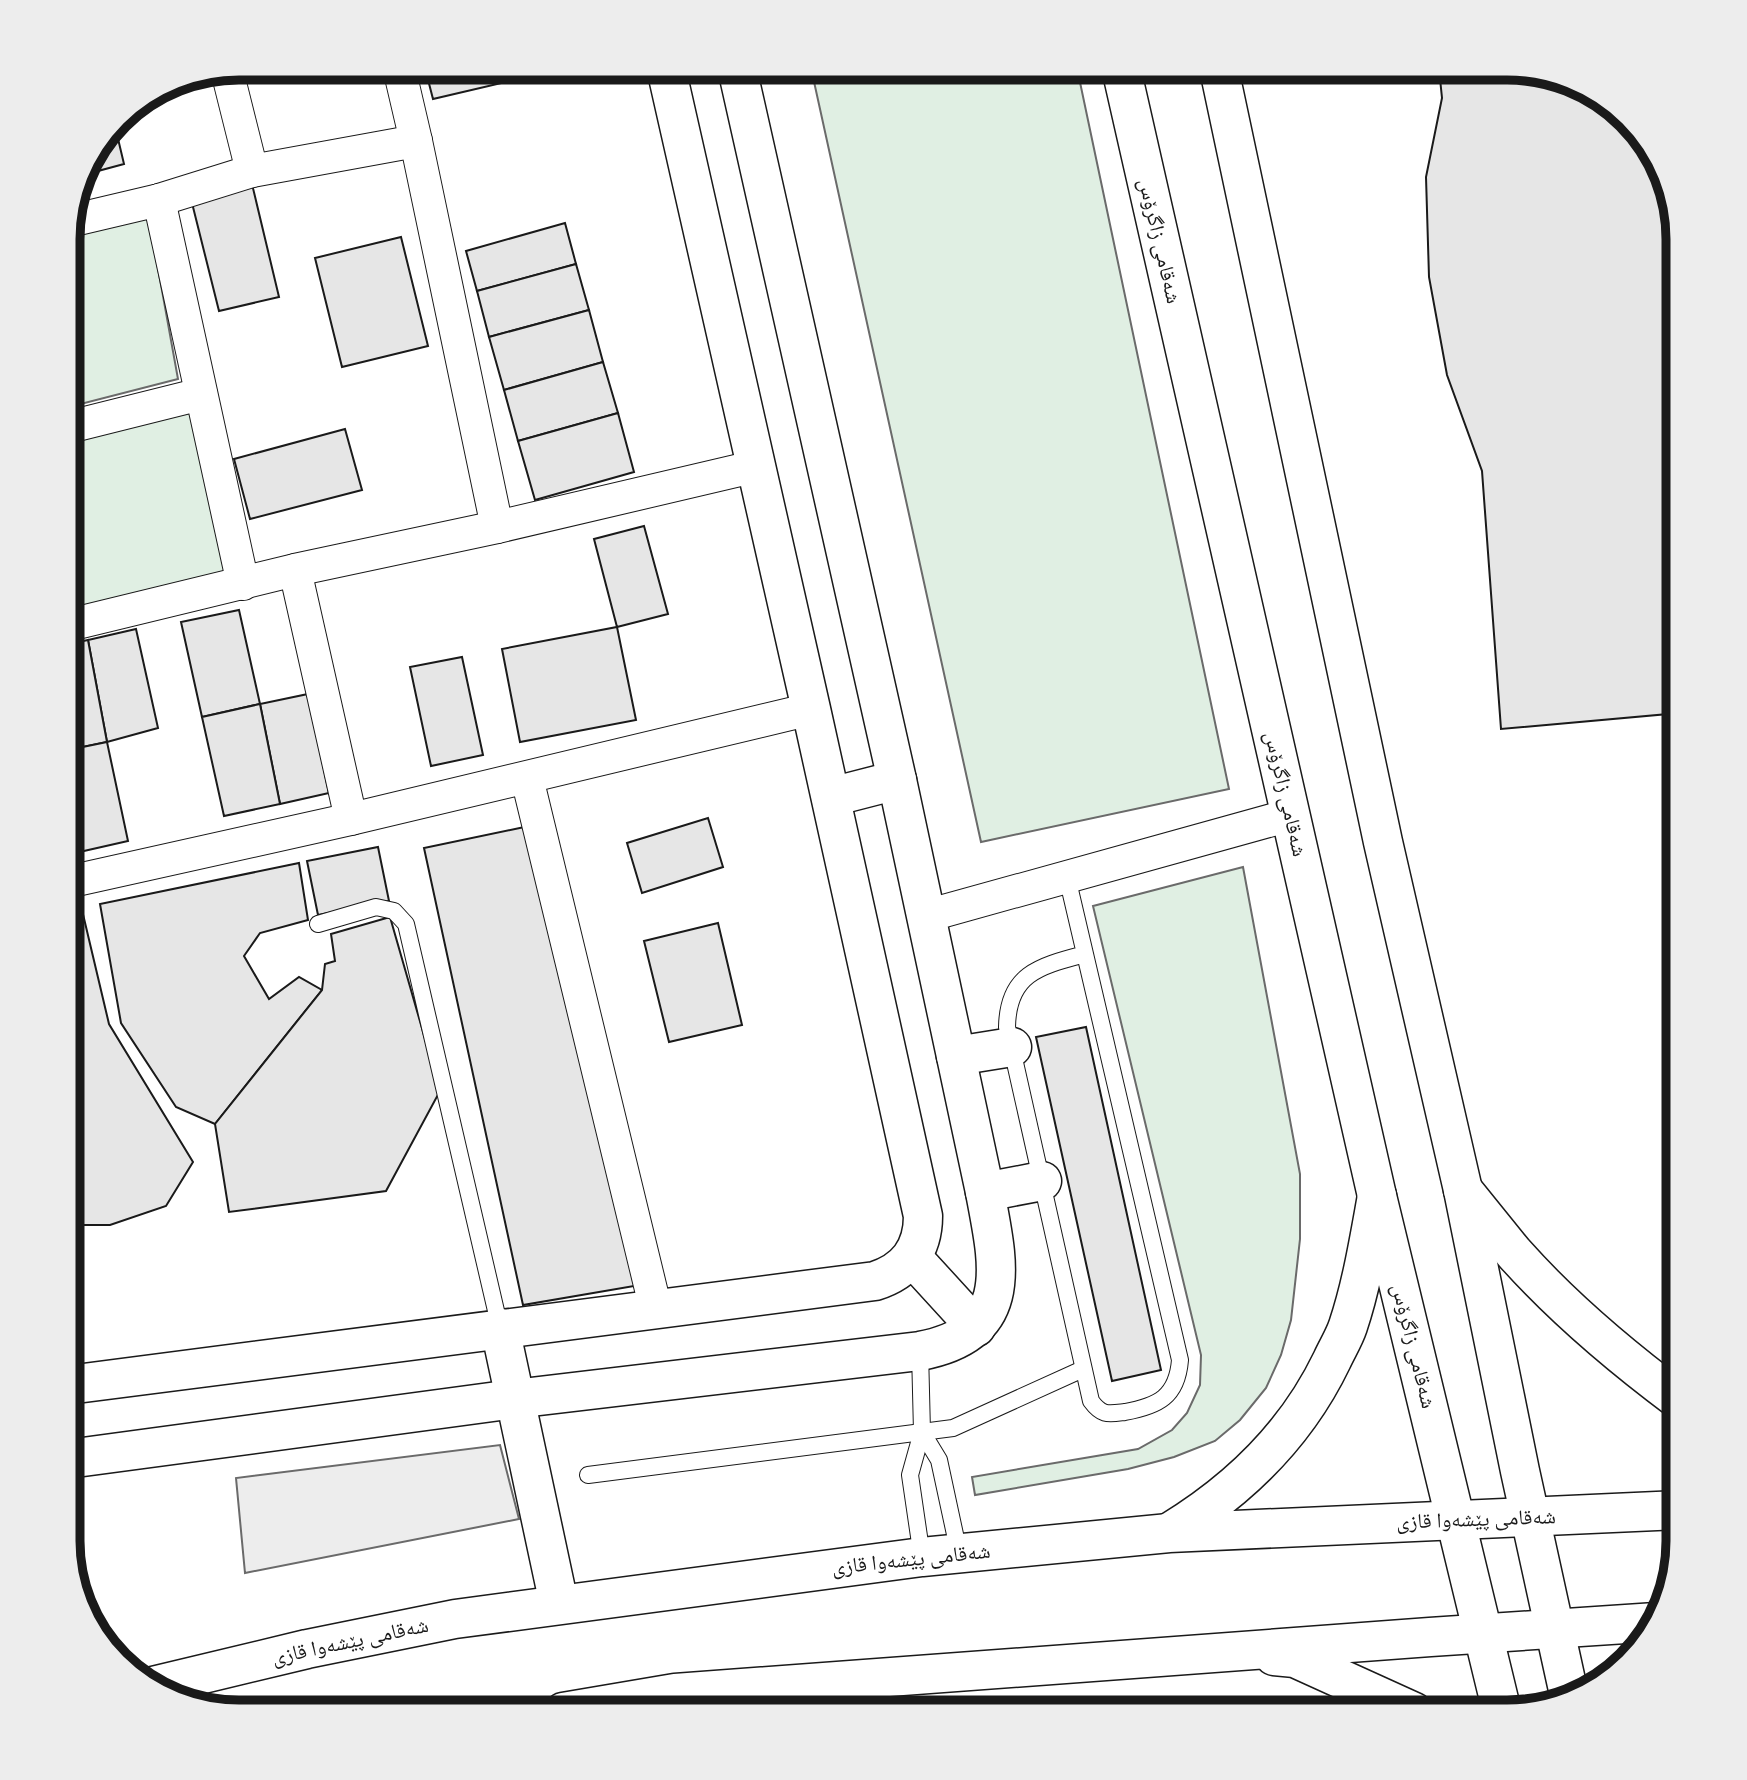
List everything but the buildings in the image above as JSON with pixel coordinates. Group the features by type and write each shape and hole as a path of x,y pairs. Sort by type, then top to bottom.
{"main road":[{"path":"81,1383 875,1281 889,1277 903,1268 921,1238 923,1216 669,81"},
{"path":"81,1457 514,1399 920,1351 960,1340 976,1327 987,1311 998,1273 997,1253 985,1192 897,780 740,81"},
{"name":"شەقامی زاگرۆس","path":"1124,81 1377,1196 1499,1700"},
{"path":"1222,81 1383,842 1463,1190 1567,1687"},
{"path":"831,797 897,780"},
{"path":"956,1056 1012,1048"},
{"path":"985,1192 1042,1181"},
{"path":"1463,1190 1515,1254 1572,1312 1634,1366 1666,1389"},
{"path":"1169,1533 1202,1513 1280,1442 1318,1388 1347,1329 1365,1265 1377,1196"},
{"path":"912,1257 976,1327"},
{"path":"500,1328 559,1604"},
{"name":"شەقامی پێشەوا قازی","path":"168,1682 307,1648 455,1619 941,1555 1169,1533 1666,1511"},
{"path":"685,1700 1227,1652 1643,1623"},
{"path":"1227,1652 1295,1658 1388,1700"}],"street":[{"path":"230,81 253,171"},
{"path":"402,81 497,527"},
{"path":"82,218 159,200 253,171 416,141"},
{"path":"159,200 243,584"},
{"path":"81,424 201,394"},
{"path":"81,622 295,570 497,527 757,466"},
{"path":"295,570 351,819"},
{"path":"81,879 527,778 811,709"},
{"path":"527,778 656,1310"},
{"path":"926,916 1290,815"}],"lane":[{"path":"1067,877 1180,1360 1175,1384 1159,1403 1148,1408 1109,1414 1098,1410 1091,1401 1007,1027 1007,1014 1015,990 1022,980 1043,965 1084,954"},
{"path":"318,923 376,908 394,911 406,924 500,1328"},
{"path":"920,1351 922,1432 910,1475 941,1555"},
{"path":"588,1475 953,1428 1083,1369"},
{"path":"922,1432 940,1460 949,1512 941,1555"}],"green space":[{"path":"814,81 1080,81 1229,789 981,842"},
{"path":"148,213 178,379 81,404 81,229"},
{"path":"191,411 228,574 81,606 81,440"},
{"path":"1243,867 1300,1174 1300,1239 1291,1320 1281,1355 1266,1388 1240,1420 1215,1441 1174,1457 1128,1469 975,1495 972,1477 1138,1449 1172,1430 1187,1413 1200,1385 1201,1355 1093,906"},
{"path":"1300,1698 1304,1700 1271,1700"}],"shaded area":[{"path":"500,1445 519,1519 245,1573 236,1478"}]}
